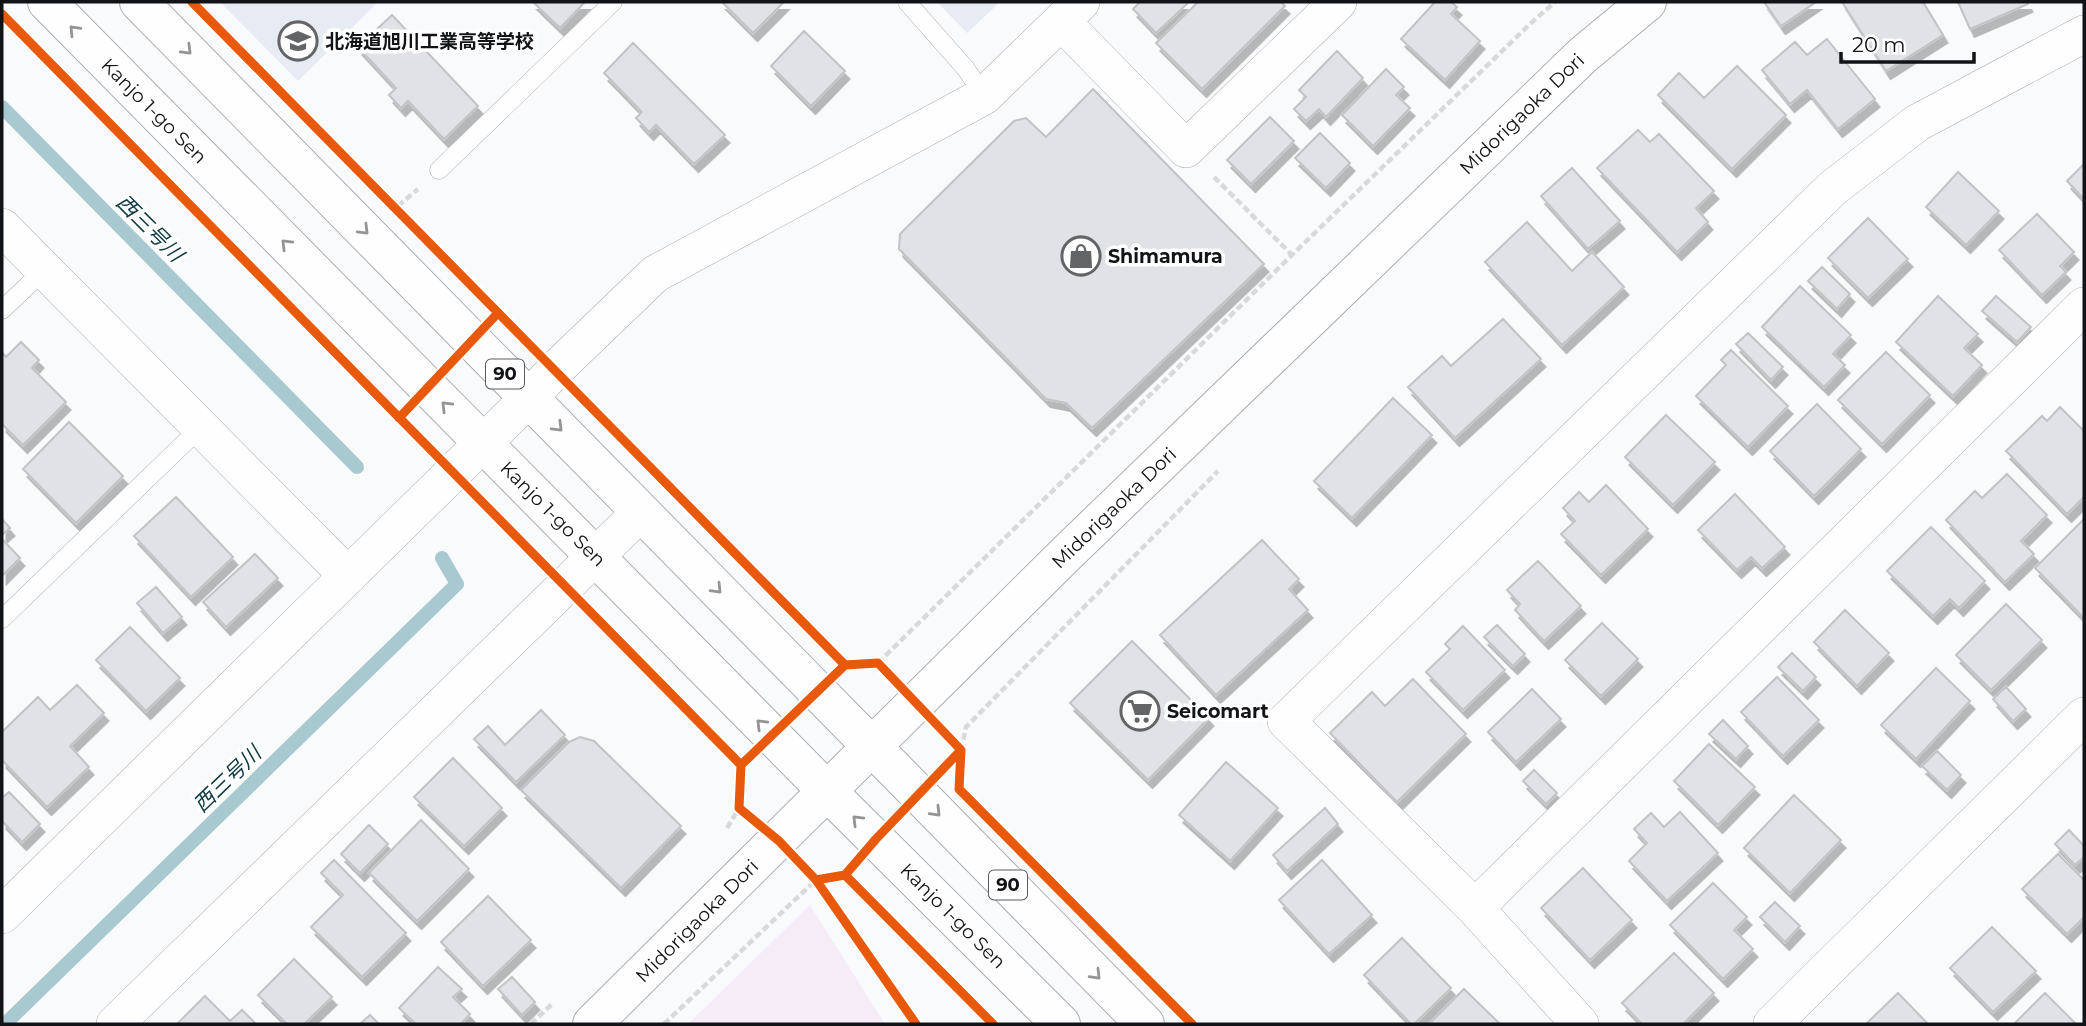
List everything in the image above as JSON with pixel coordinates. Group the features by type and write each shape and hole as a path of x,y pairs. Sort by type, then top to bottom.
{"main road":[{"name":"Kanjo 1-go Sen","path":"47,2 1061,1024"},
{"name":"90","path":"139,2 1144,1024"},
{"name":"Midorigaoka Dori","path":"592,1024 1077,544 1573,64 1647,2"}],"street":[{"path":"2,915 655,274 984,96 1071,11 1186,149 1338,2"},
{"path":"1580,1024 1475,908 1286,721 1833,188 1917,123 2084,34"},
{"path":"2,227 348,576"},
{"path":"1475,908 2084,306"},
{"path":"115,1024 641,512"},
{"path":"1772,1024 2084,716"}],"lane":[{"path":"439,170 614,2"},
{"path":"908,2 966,69 984,96"},
{"path":"2,310 44,270"},
{"path":"2,619 200,428"}],"path":[{"path":"878,663 1292,255 1555,2"},
{"path":"1186,149 1292,255"},
{"path":"664,1024 816,880"}],"shaded area":[{"name":"北海道旭川工業高等学校","path":"220,2 378,2 298,81"},
{"path":"937,2 1000,2 967,33"},
{"path":"810,905 885,1024 688,1024"}],"building":[{"path":"533,2 585,2 560,28"},
{"path":"722,2 784,2 753,33"},
{"path":"1140,2 1189,2 1156,33 1133,9"},
{"path":"1198,2 1281,2 1285,6 1202,89 1156,43"},
{"path":"1435,2 1451,2 1457,7 1451,14 1480,41 1445,80 1401,39"},
{"path":"1764,2 1816,2 1781,26"},
{"path":"1842,2 1923,2 1943,35 1886,71"},
{"path":"1958,2 2027,2 2028,4 1970,29"},
{"path":"392,15 478,106 444,139 408,101 401,108 389,95 396,88 358,47"},
{"path":"804,31 845,71 811,106 771,66"},
{"path":"1827,39 1875,99 1838,129 1807,90 1790,104 1762,70 1795,42 1807,55"},
{"path":"633,43 725,135 694,164 656,125 649,132 636,118 642,112 604,73"},
{"path":"1337,51 1363,78 1326,117 1319,109 1306,121 1294,109 1306,97 1299,90"},
{"path":"1737,66 1786,115 1732,169 1658,95 1679,73 1704,98"},
{"path":"1386,69 1404,87 1396,95 1410,108 1373,146 1342,115"},
{"name":"Shimamura","path":"1093,89 1264,264 1092,428 1066,403 1046,399 899,249 900,234 1014,121 1026,118 1046,137"},
{"path":"1270,117 1294,141 1251,184 1227,160"},
{"path":"1638,130 1650,142 1659,134 1714,191 1696,208 1708,222 1677,252 1597,168"},
{"path":"1320,133 1350,163 1326,188 1295,158"},
{"path":"2084,164 2084,199 2067,181"},
{"path":"1572,168 1620,221 1588,249 1541,196"},
{"path":"1958,172 1999,211 1966,245 1926,207"},
{"path":"2037,214 2074,252 2060,266 2066,272 2042,295 1999,250"},
{"path":"1868,218 1908,259 1868,298 1828,258"},
{"path":"1527,222 1572,271 1592,252 1624,287 1562,345 1485,262"},
{"path":"1822,267 1850,294 1837,309 1808,281"},
{"path":"1800,286 1851,335 1833,354 1845,365 1824,387 1762,327"},
{"path":"1938,296 1978,334 1964,348 1982,365 1953,396 1896,342"},
{"path":"1996,296 2031,327 2017,342 1982,311"},
{"path":"1503,319 1541,359 1455,438 1408,387 1442,356 1451,366"},
{"path":"1748,333 1783,367 1771,380 1736,344"},
{"path":"21,342 39,360 32,368 66,402 23,445 2,424 2,352 6,357"},
{"path":"1731,350 1788,406 1748,447 1696,396 1726,365 1721,360"},
{"path":"1886,352 1930,395 1882,444 1838,400"},
{"path":"1393,398 1432,435 1352,518 1314,481"},
{"path":"1817,404 1861,449 1814,496 1770,451"},
{"path":"2060,407 2084,431 2084,497 2067,514 2006,451 2042,416 2047,421"},
{"path":"1666,415 1715,462 1673,505 1625,457"},
{"path":"69,422 123,476 76,523 23,469"},
{"path":"2007,474 2047,515 2021,541 2034,554 2005,582 1946,520 1975,491 1982,498"},
{"path":"1606,485 1648,529 1601,575 1561,534 1575,521 1563,508 1579,492 1589,502"},
{"path":"1735,494 1785,547 1762,568 1751,557 1737,570 1698,530"},
{"path":"176,497 233,557 191,597 134,536"},
{"path":"2,519 10,528 2,535"},
{"path":"2084,519 2084,618 2035,568"},
{"path":"1931,527 1985,581 1959,608 1950,599 1933,616 1887,571"},
{"path":"2,539 20,558 2,576"},
{"path":"1262,540 1299,579 1289,589 1308,610 1216,695 1160,635"},
{"path":"255,554 278,578 226,627 203,602"},
{"path":"1538,561 1581,606 1544,641 1515,610 1520,604 1507,590"},
{"path":"156,587 182,617 163,633 137,603"},
{"path":"2006,604 2042,640 1991,690 1956,655"},
{"path":"1845,610 1889,653 1857,686 1814,642"},
{"path":"1602,623 1638,659 1601,696 1565,660"},
{"path":"1497,625 1525,654 1513,666 1484,637"},
{"path":"1463,626 1505,670 1463,710 1426,672 1450,649 1445,644"},
{"path":"130,627 180,678 146,711 96,660"},
{"name":"Seicomart","path":"1132,641 1209,718 1148,780 1070,703"},
{"path":"1792,653 1816,677 1803,691 1778,667"},
{"path":"1936,668 1970,701 1916,759 1881,725"},
{"path":"1777,677 1819,720 1783,756 1741,712"},
{"path":"1413,679 1466,734 1397,802 1330,733 1372,692 1385,706"},
{"path":"77,685 104,713 70,746 89,767 47,807 2,760 2,732 38,697 50,710"},
{"path":"2006,687 2026,709 2013,721 1993,699"},
{"path":"1532,689 1561,719 1516,762 1488,732"},
{"path":"541,710 565,735 516,782 474,739 488,726 505,745"},
{"path":"1723,720 1748,746 1736,759 1709,734"},
{"path":"580,737 594,741 681,826 621,888 521,790 569,742"},
{"path":"1709,744 1755,787 1718,825 1674,781"},
{"path":"1937,751 1961,775 1947,790 1922,766"},
{"path":"453,758 502,808 464,846 414,797"},
{"path":"1226,762 1278,808 1230,861 1179,815"},
{"path":"1534,770 1557,793 1546,804 1523,781"},
{"path":"9,792 40,824 22,842 2,821 2,798"},
{"path":"1794,795 1841,840 1790,893 1744,848"},
{"path":"1325,808 1338,824 1287,871 1273,855"},
{"path":"1680,812 1718,853 1667,901 1629,861 1647,843 1634,829 1651,813 1664,827"},
{"path":"421,820 469,869 417,921 369,873"},
{"path":"369,825 388,844 360,873 341,854"},
{"path":"2069,830 2084,846 2084,857 2075,865 2055,844"},
{"path":"2058,854 2084,880 2084,917 2067,934 2022,889"},
{"path":"334,860 406,933 362,977 311,927 343,895 321,873"},
{"path":"1322,860 1372,915 1329,954 1279,900"},
{"path":"1583,868 1632,920 1590,960 1541,908"},
{"path":"1713,883 1747,917 1734,930 1753,949 1723,979 1670,925"},
{"path":"488,896 531,940 483,986 441,942"},
{"path":"1775,902 1800,926 1785,942 1760,917"},
{"path":"1992,927 2036,971 1993,1012 1950,968"},
{"path":"1402,938 1451,988 1414,1024 1364,975"},
{"path":"1674,953 1714,993 1683,1024 1642,1024 1622,1003"},
{"path":"294,959 332,997 304,1024 287,1024 258,995"},
{"path":"438,967 462,989 453,997 470,1014 461,1024 416,1024 399,1008"},
{"path":"512,977 535,1002 522,1015 498,989"},
{"path":"1464,989 1500,1024 1429,1024"},
{"path":"1898,993 1928,1024 1866,1024"},
{"path":"2045,993 2076,1024 2014,1024"},
{"path":"205,996 230,1021 242,1010 256,1024 177,1024"},
{"path":"370,1015 379,1024 360,1024"}],"waterway":[{"name":"西三号川","path":"2,107 357,467"},
{"name":"西三号川","path":"5,1024 457,584 442,558"}],"cycle path":[{"path":"192,2 845,665 878,663 961,750 959,789 1192,1024"},
{"path":"2,14 741,765"},
{"path":"399,418 497,314"},
{"path":"845,665 741,765 739,808 779,841 816,880 916,1024"},
{"path":"816,880 845,875 961,750"},
{"path":"845,875 993,1024"}],"place":[{"name":"北海道旭川工業高等学校","path":"298,41"},
{"name":"Shimamura","path":"1081,256"},
{"name":"Seicomart","path":"1140,711"}]}
